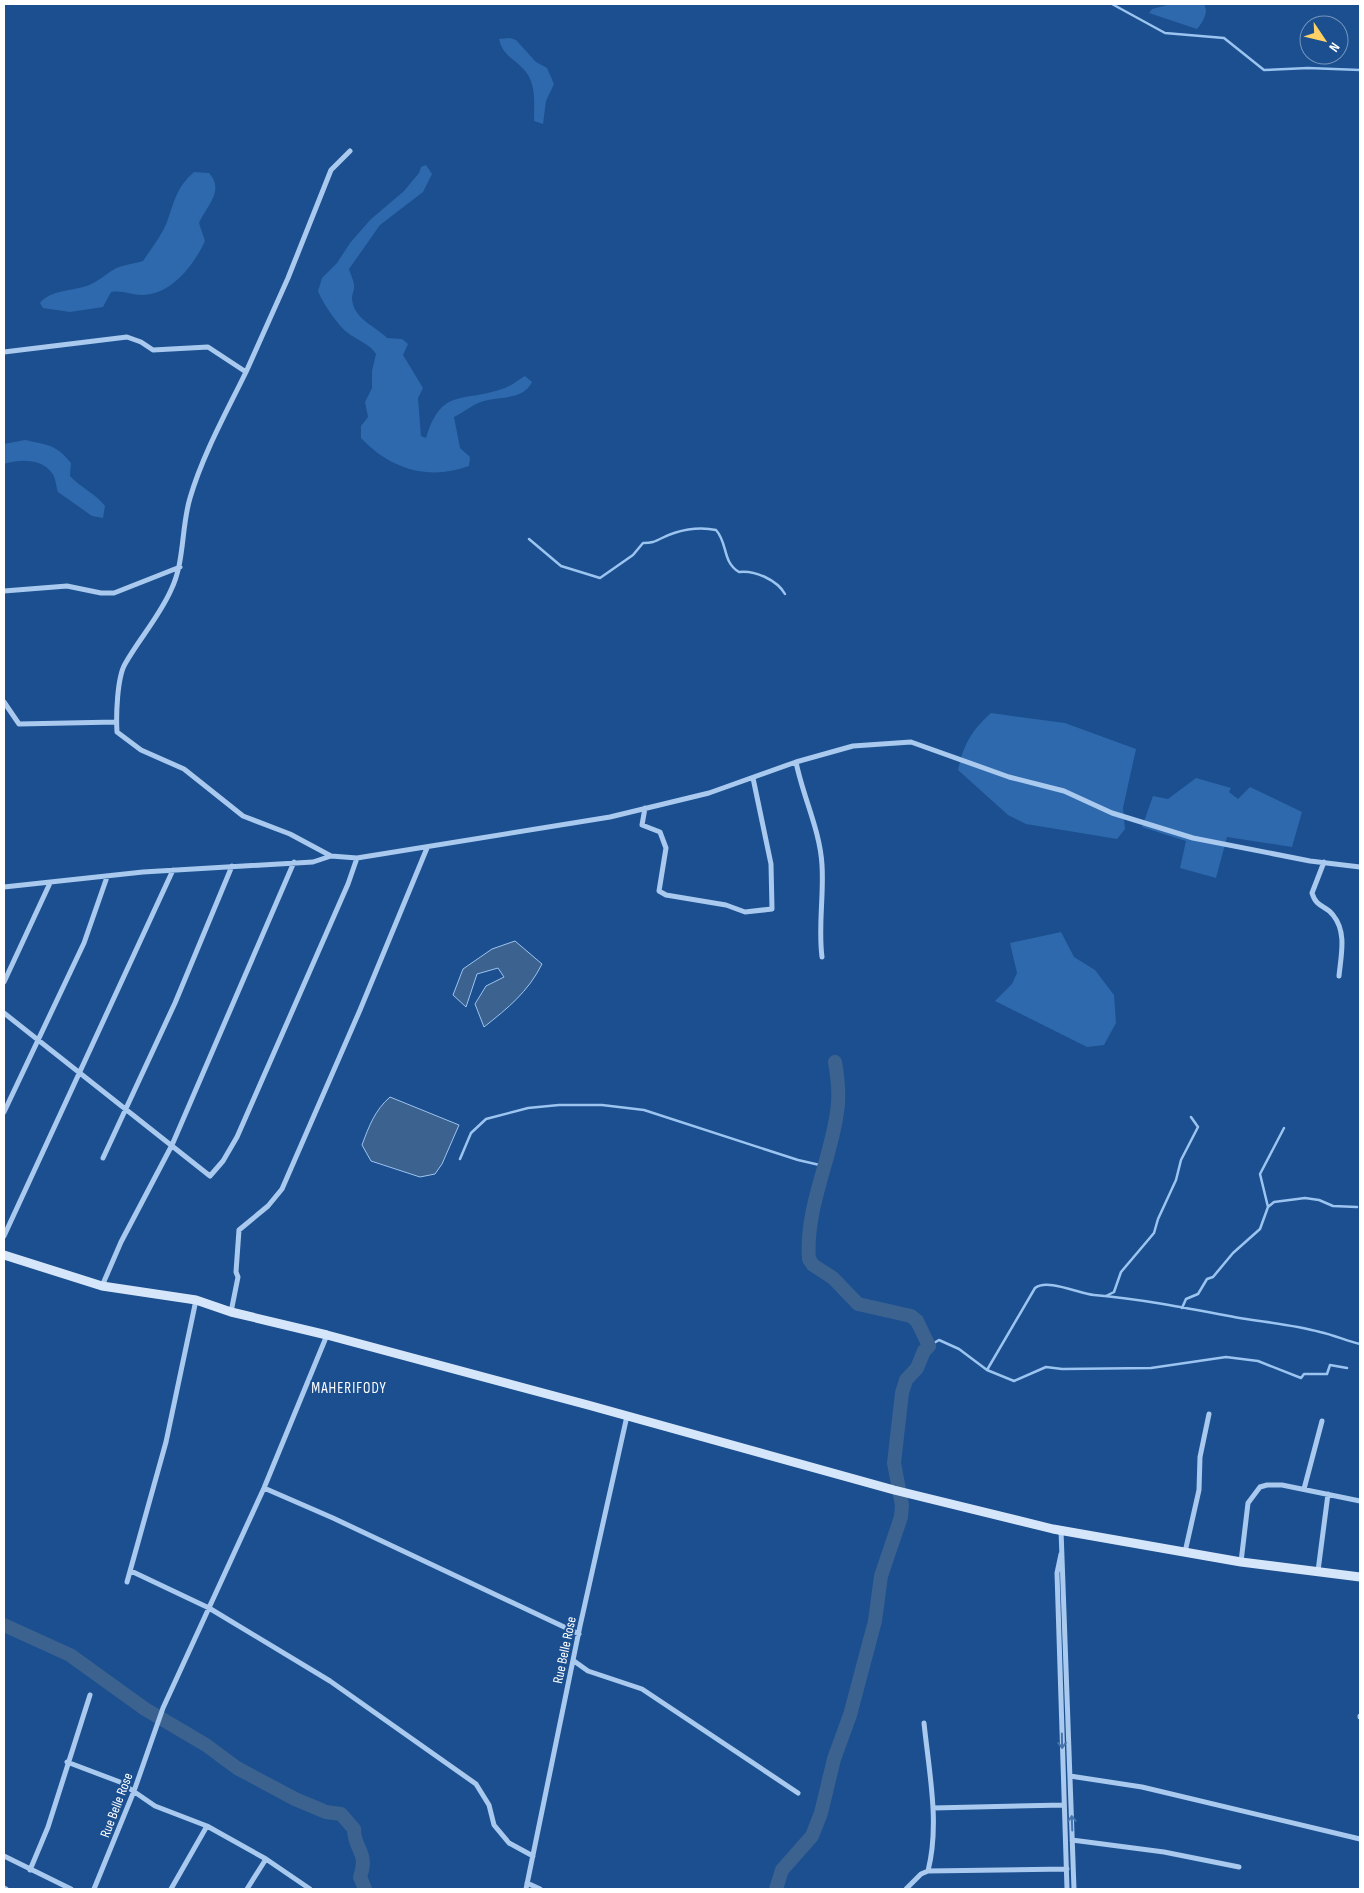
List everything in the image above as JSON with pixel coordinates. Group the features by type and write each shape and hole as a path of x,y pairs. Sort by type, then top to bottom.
{"street":[{"path":"350,151 331,170 288,278 246,372 213,439 190,497 182,537 180,567 172,590 124,666 116,722 117,732 141,750 184,770 243,816 290,834 331,856 357,858 610,818 709,793 796,762 853,746 911,742 1009,777 1064,791 1112,814 1193,838 1360,867"},
{"path":"4,352 127,337 141,342 153,350 208,347 246,372"},
{"path":"4,591 67,586 101,593 114,592 180,567"},
{"path":"4,702 19,724 116,722"},
{"path":"796,762 802,791 812,816 822,865 819,931 822,957"},
{"path":"645,808 642,826 660,832 666,848 659,891 666,895 726,906 746,912 772,909 771,864 753,778"},
{"path":"231,1312 238,1277 236,1272 239,1230 268,1206 282,1189 360,1010 427,848"},
{"path":"4,887 173,870 314,862 331,856"},
{"path":"4,1013 128,1109 210,1176 223,1161 245,1119 344,893 357,858"},
{"path":"102,1286 122,1242 172,1145 294,862"},
{"path":"1324,862 1312,893 1316,903 1333,914 1343,936 1339,976"},
{"path":"103,1158 128,1109 175,1003 232,866"},
{"path":"4,1236 173,870"},
{"path":"4,1112 84,943 107,877"},
{"path":"4,982 50,883"},
{"path":"4,1255 102,1286 196,1300 231,1312 327,1335 917,1496 1061,1530 1241,1562 1360,1577"},
{"path":"127,1582 166,1442 196,1300"},
{"name":"Rue Belle Rose","path":"94,1889 134,1790 163,1708 264,1488 327,1335"},
{"path":"1185,1552 1199,1490 1200,1457 1209,1414"},
{"name":"Rue Belle Rose","path":"526,1889 627,1416"},
{"path":"1304,1489 1322,1421"},
{"path":"1241,1562 1248,1503 1260,1488 1267,1485 1282,1485 1360,1501"},
{"path":"264,1488 333,1518 579,1634"},
{"path":"1318,1571 1328,1494"},
{"path":"1061,1530 1064,1805 1074,1889"},
{"path":"131,1571 209,1608 330,1681 476,1784 489,1805 494,1825 509,1843 532,1856"},
{"path":"1061,1613 1072,1840 1067,1869 1068,1889"},
{"path":"574,1661 588,1671 642,1689 798,1794"},
{"path":"30,1870 48,1827 67,1762 90,1695"},
{"path":"924,1723 932,1808 932,1852 928,1871"},
{"path":"67,1762 120,1782 155,1806 207,1826 266,1858 310,1889"},
{"path":"1070,1776 1142,1786 1360,1839"},
{"path":"932,1808 1064,1805"},
{"path":"172,1889 207,1826"},
{"path":"1072,1840 1164,1852 1239,1867"},
{"path":"4,1856 71,1889"},
{"path":"246,1889 266,1858"},
{"path":"906,1889 921,1874 928,1871 1067,1869"},
{"path":"527,1883 540,1889"}],"shaded area":[{"path":"1171,4 1204,4 1206,14 1197,29 1149,13 1152,9"},
{"path":"510,38 516,40 536,62 547,68 554,84 546,101 543,124 534,121 531,80 524,70 504,51 499,39"},
{"path":"426,165 432,174 423,192 380,225 349,269 354,284 353,305 365,321 387,338 402,339 408,344 403,355 423,388 418,398 421,436 426,438 432,422 446,404 464,397 505,388 525,376 532,382 522,393 478,403 454,417 460,448 470,457 469,466 439,472 425,472 397,464 384,458 361,438 361,426 368,417 365,402 372,388 372,371 376,354 370,347 344,330 327,308 318,291 322,278 337,263 350,243 370,220 404,191 419,173 421,167"},
{"path":"194,172 209,173 215,186 215,192 199,223 205,241 195,260 180,277 163,290 153,294 142,295 111,292 103,307 70,312 43,308 40,303 49,296 87,286 116,268 143,261 165,227 174,201 183,183"},
{"path":"25,440 51,446 66,457 71,463 70,476 105,506 103,518 92,516 58,492 53,475 48,468 30,461 16,461 4,464 4,444"},
{"path":"991,713 1065,723 1136,749 1123,808 1125,829 1117,839 1026,824 1008,815 958,770 969,738"},
{"path":"1196,778 1231,788 1229,792 1238,799 1250,787 1302,812 1292,847 1227,837 1216,878 1180,868 1186,841 1142,827 1153,796 1168,799"},
{"path":"1061,932 1074,957 1095,970 1114,995 1116,1023 1104,1045 1087,1047 995,1001 1012,984 1017,973 1010,943"},
{"path":"515,941 542,964 524,991 484,1027 475,1004 486,986 504,977 498,968 477,974 466,1007 453,995 463,969 492,949"},
{"path":"390,1097 459,1125 442,1164 435,1174 420,1177 371,1161 362,1145 376,1113"}],"waterway":[{"path":"1112,4 1165,33 1224,38 1264,70 1308,68 1360,70"},
{"path":"529,539 561,566 600,578 633,555 643,543 653,542 688,530 702,528 716,530 720,535 727,558 734,568 739,572 758,574 771,580 785,594"},
{"path":"776,1889 782,1870 812,1836 821,1813 834,1759 850,1715 875,1621 881,1576 901,1517 902,1505 894,1463 902,1393 906,1380 917,1368 924,1351 929,1346 917,1321 911,1316 858,1304 833,1278 813,1265 809,1259 811,1222 830,1148 838,1106 835,1062"},
{"path":"460,1159 471,1133 486,1119 528,1108 559,1105 602,1105 644,1110 798,1160 824,1166"},
{"path":"1106,1296 1114,1292 1121,1272 1154,1233 1158,1219 1176,1180 1181,1160 1198,1127 1191,1117"},
{"path":"1268,1207 1260,1174 1284,1128"},
{"path":"1182,1308 1186,1299 1198,1294 1207,1279 1213,1277 1233,1253 1260,1229 1268,1207 1274,1202 1305,1198 1319,1200 1333,1206 1357,1207"},
{"path":"929,1346 939,1340 959,1349 987,1370 1035,1288 1040,1285 1064,1287 1088,1294 1147,1301 1299,1327 1360,1344"},
{"path":"987,1370 1014,1381 1046,1367 1062,1369 1151,1368 1226,1357 1258,1361 1301,1378 1304,1374 1327,1374 1330,1365 1347,1368"},
{"path":"4,1625 70,1655 145,1709 206,1745 237,1768 295,1799 326,1812 341,1814 354,1829 356,1842 362,1856 363,1862 360,1877 365,1889"}],"district":[{"name":"MAHERIFODY","path":"349,1388"}]}
